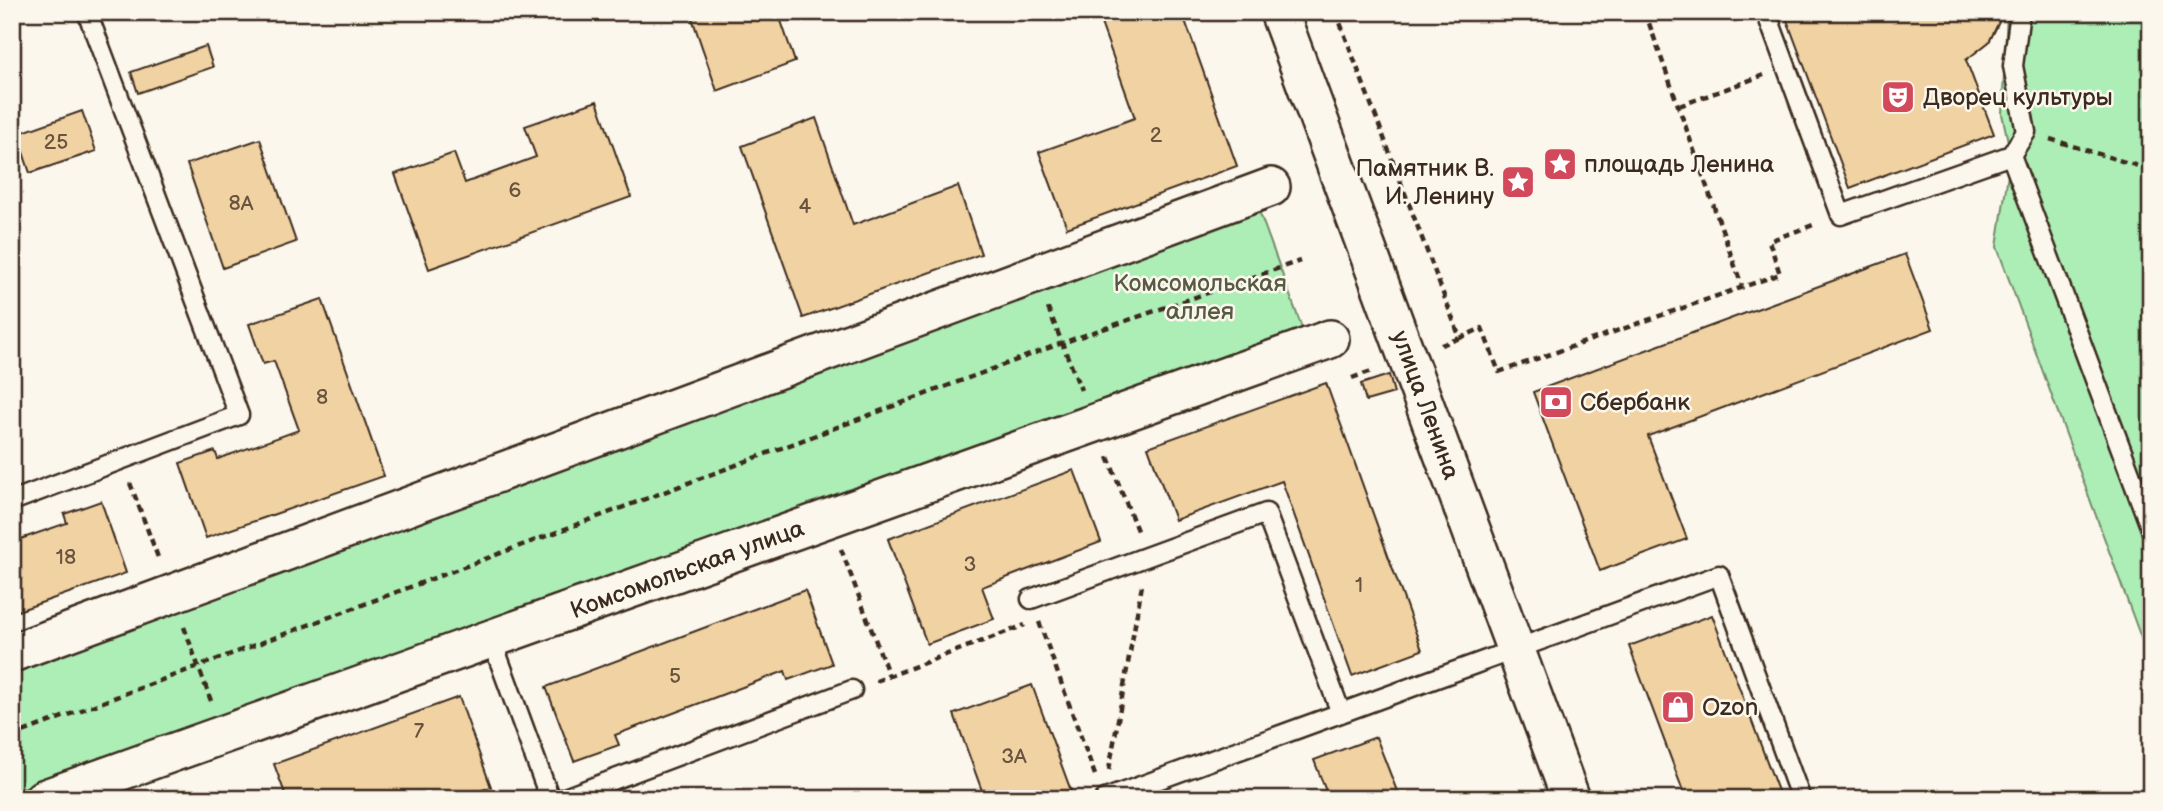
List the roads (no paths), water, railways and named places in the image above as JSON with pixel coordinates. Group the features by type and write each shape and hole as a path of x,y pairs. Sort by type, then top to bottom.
{"street":[{"name":"улица Ленина","path":"1279,12 1571,799"},
{"path":"12,653 1271,187"},
{"name":"Комсомольская улица","path":"43,799 1331,339"}],"lane":[{"path":"12,500 239,415 87,12"},
{"path":"1766,12 1840,215 2011,155 2026,132 2013,66 2020,12"},
{"path":"2011,155 2151,529"},
{"path":"1031,599 1266,513 1341,713"},
{"path":"1102,792 1341,713 1719,575 1801,799"},
{"path":"491,638 550,799"},
{"path":"562,799 852,690"}],"place":[{"name":"Дворец культуры","path":"1898,97"},
{"name":"площадь Ленина","path":"1560,164"},
{"name":"Памятник В. И. Ленину","path":"1518,182"},
{"name":"Сбербанк","path":"1556,402"},
{"name":"Ozon","path":"1678,707"}],"park label":[{"name":"Комсомольская аллея","path":"1200,297"}]}
